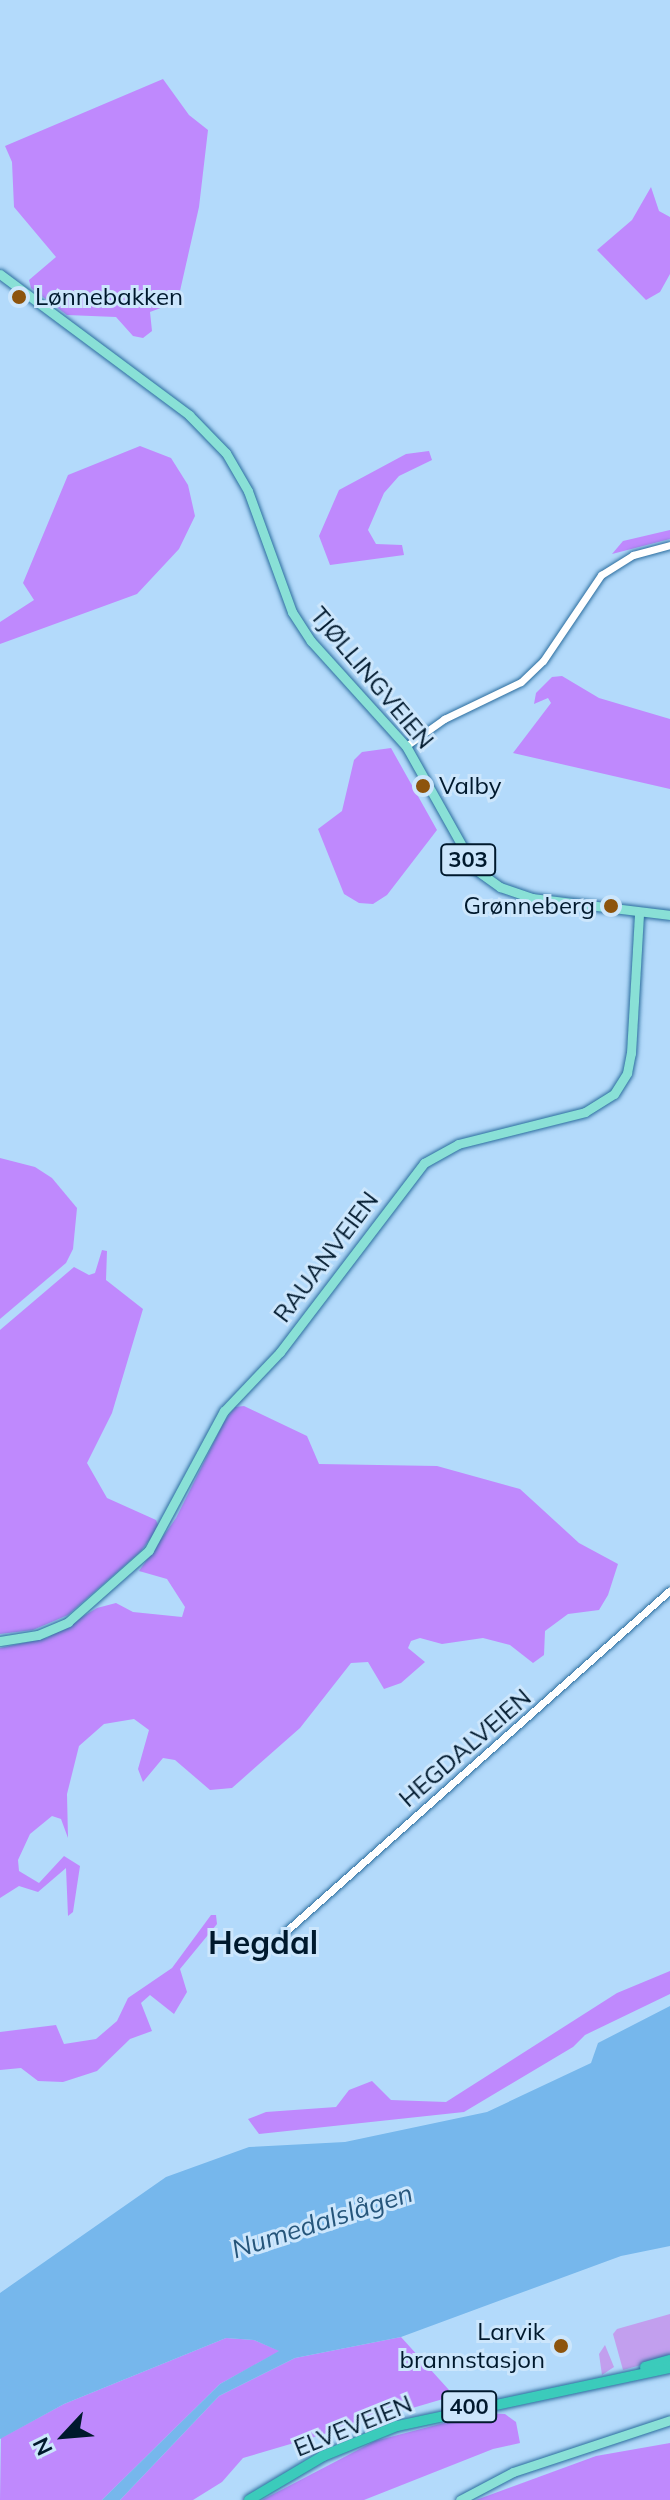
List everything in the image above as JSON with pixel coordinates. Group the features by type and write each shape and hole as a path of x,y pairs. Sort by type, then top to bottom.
{"highway":[{"name":"ELVEVEIEN","path":"621,2376 670,2360"},
{"name":"ELVEVEIEN","path":"249,2500 323,2456 397,2426 670,2368"}],"main road":[{"name":"TJØLLINGVEIEN","path":"0,274 189,415 240,474 280,588 300,627 406,746 462,851 484,877 532,898 670,915"},
{"name":"RAUANVEIEN","path":"0,1641 38,1635 68,1622 149,1550 224,1411 280,1352 424,1163 458,1144 585,1112 614,1094 627,1073 631,1053 639,913"},
{"path":"460,2500 513,2472 670,2420"}],"street":[{"path":"406,746 444,719 521,682 543,661 601,575 633,555 670,545"},
{"name":"HEGDALVEIEN","path":"284,1933 670,1590"}],"shaded area":[{"path":"163,79 189,115 208,130 199,207 180,291 171,304 150,312 152,331 143,338 133,336 116,317 67,315 31,288 29,280 56,257 14,207 12,162 5,146"},
{"path":"651,187 659,211 670,217 670,274 660,292 646,300 597,250 632,220"},
{"path":"140,446 171,458 188,485 195,516 179,549 137,594 0,644 0,622 34,600 23,583 68,475"},
{"path":"429,451 432,460 399,476 384,493 368,530 376,544 402,545 404,555 330,565 319,536 339,490 406,454"},
{"path":"670,530 670,539 612,554 623,541"},
{"path":"562,676 599,698 670,719 670,789 513,753 551,703 548,698 534,704 536,693 552,677"},
{"path":"391,748 437,830 387,895 373,904 359,903 344,894 318,829 342,811 354,760 362,752"},
{"path":"0,1158 35,1167 52,1178 77,1208 73,1249 66,1263 0,1319"},
{"path":"102,1250 107,1251 106,1280 143,1309 112,1413 87,1463 107,1498 156,1520 159,1527 141,1551 68,1615 33,1630 0,1634 0,1330 74,1267 89,1275 95,1273"},
{"path":"244,1406 307,1436 319,1464 437,1466 520,1489 579,1543 618,1564 608,1595 599,1610 568,1614 545,1631 544,1655 533,1663 510,1645 483,1638 442,1644 420,1638 411,1641 408,1648 425,1662 401,1683 384,1689 368,1662 351,1663 300,1728 232,1788 210,1790 175,1760 163,1758 143,1782 138,1769 149,1730 134,1719 104,1724 79,1746 67,1794 68,1838 61,1819 52,1816 30,1834 18,1860 19,1871 39,1883 64,1856 80,1866 73,1912 68,1916 66,1868 38,1892 19,1886 0,1898 0,1648 47,1638 97,1608 116,1603 133,1612 182,1617 185,1607 167,1579 139,1571 176,1518 224,1422 235,1407"},
{"path":"211,1915 216,1915 217,1924 180,1969 187,1992 174,2014 150,1995 141,2003 152,2031 130,2039 97,2071 63,2082 38,2081 21,2068 0,2070 0,2032 56,2025 64,2044 96,2039 117,2021 128,1998 172,1968"},
{"path":"670,1971 670,1994 585,2035 573,2047 464,2112 259,2134 248,2119 266,2112 336,2107 349,2090 372,2081 391,2100 446,2102 617,1993"},
{"path":"670,2314 670,2357 623,2370 613,2334 617,2329"},
{"path":"401,2337 449,2390 443,2399 243,2458 222,2482 193,2500 120,2500 219,2396 295,2358"},
{"path":"226,2338 254,2340 280,2351 220,2384 102,2500 0,2500 1,2438 64,2404"},
{"path":"605,2345 614,2367 602,2375 599,2354"},
{"path":"482,2413 505,2414 516,2422 520,2443 493,2449 364,2500 262,2500 375,2441"},
{"path":"670,2443 670,2500 476,2500 596,2456"}],"water":[{"name":"Numedalslågen","path":"670,2006 670,2246 621,2256 401,2337 295,2358 219,2396 120,2500 102,2500 220,2384 279,2351 254,2340 226,2338 64,2404 0,2439 0,2293 166,2177 249,2147 345,2142 487,2112 591,2063 598,2043"}],"place":[{"name":"Lønnebakken","path":"19,297"},
{"name":"Valby","path":"423,786"},
{"name":"Grønneberg","path":"611,906"},
{"name":"Larvik brannstasjon","path":"561,2346"}],"district":[{"name":"Hegdal","path":"263,1942"}]}
